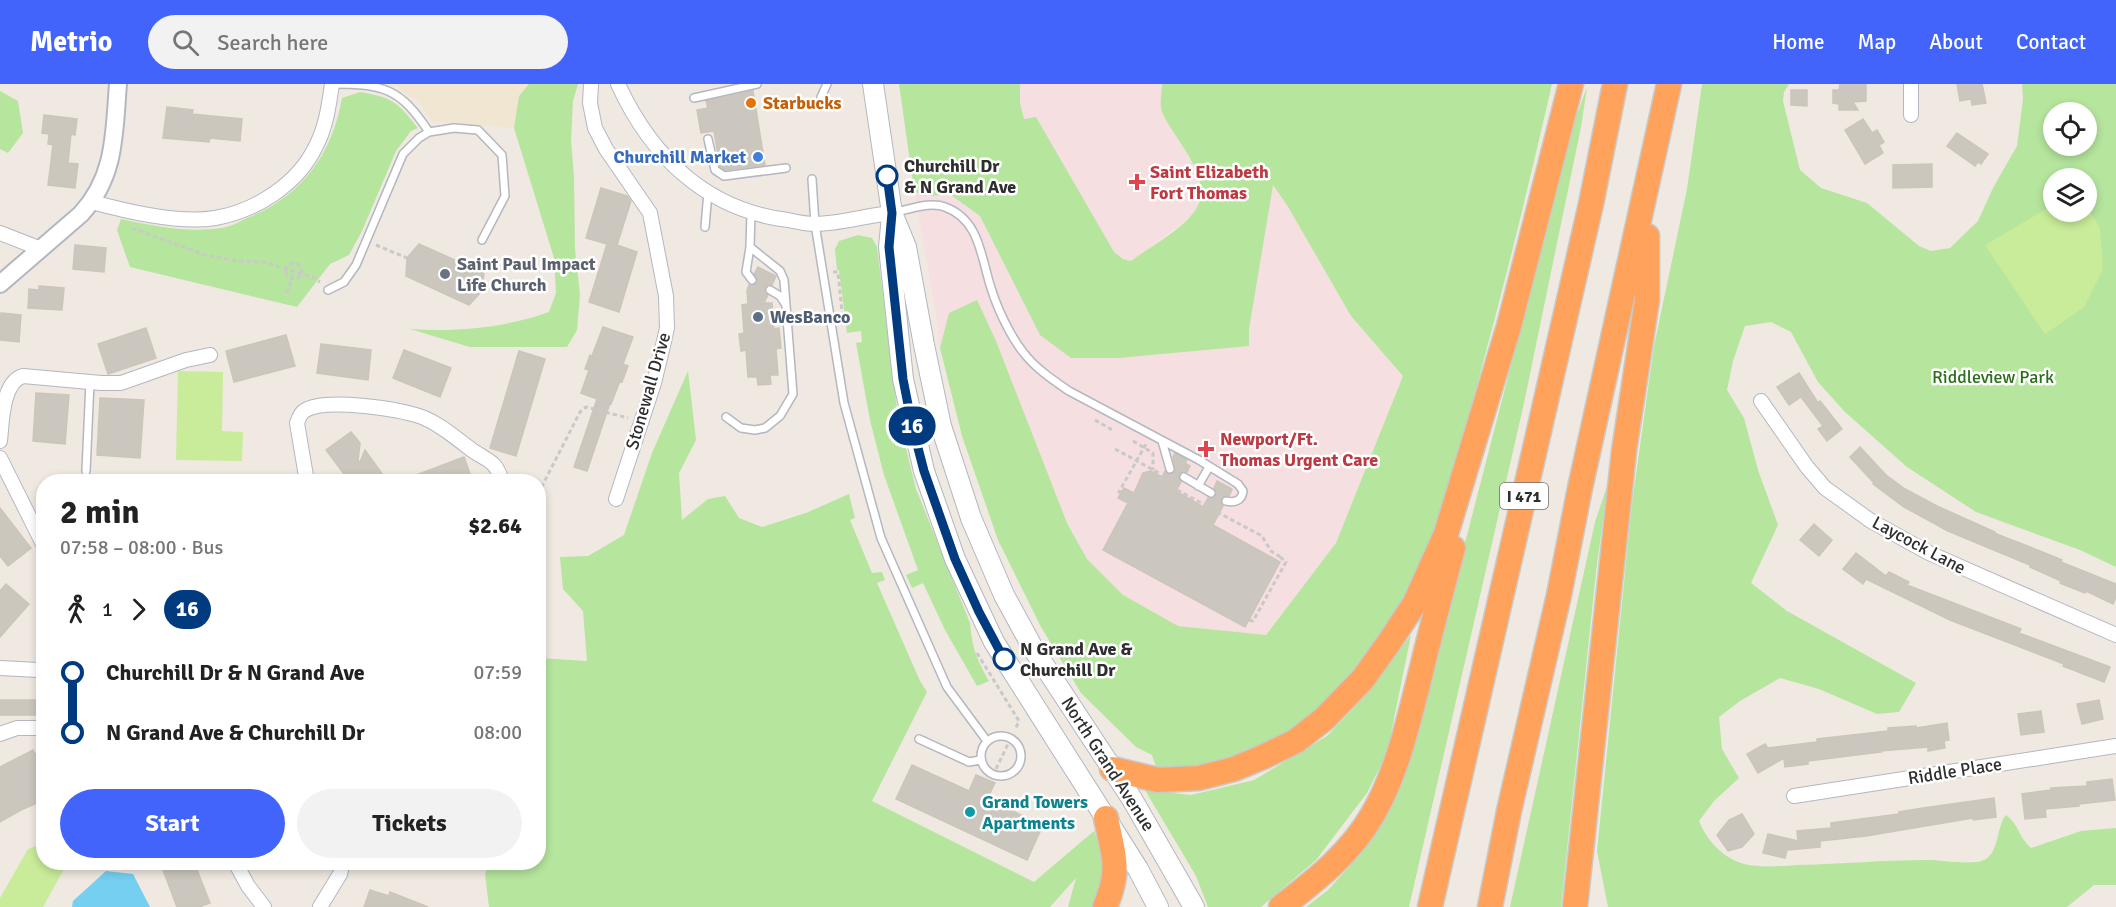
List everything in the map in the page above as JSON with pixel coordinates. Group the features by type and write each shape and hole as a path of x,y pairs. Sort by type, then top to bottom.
{"highway":[{"path":"1112,769 1158,780 1199,778 1234,769 1296,741 1324,719 1363,678 1415,603 1446,534 1471,454 1509,326 1571,84"},
{"name":"I 471","path":"1430,907 1591,204 1615,84"},
{"path":"1490,907 1509,811 1549,641 1580,488 1648,188 1669,84"},
{"path":"1575,907 1624,451 1647,300 1648,188"},
{"path":"1281,907 1315,882 1349,847 1372,816 1391,775 1409,717 1457,534 1471,454"},
{"path":"1105,907 1116,878 1116,865 1106,818"}],"main road":[{"name":"North Grand Avenue","path":"873,84 892,213 889,247 903,379 912,425 936,509 955,559 993,642 1138,869 1158,907"},
{"name":"North Grand Avenue","path":"892,213 906,247 942,426 971,518 1004,595 1034,650 1157,841 1194,907"}],"street":[{"path":"0,284 81,214 102,186 108,168 118,84"},
{"path":"92,202 133,213 186,218 213,218 238,212 261,202 290,182 308,161 318,144 325,122 332,84"},
{"name":"Stonewall Drive","path":"591,84 590,103 596,128 606,149 650,213 666,296 667,328 654,383 616,499"},
{"path":"618,84 630,109 665,158 689,180 751,213 815,224 892,213"},
{"path":"1911,84 1911,115"},
{"path":"0,233 40,249"},
{"path":"0,441 8,389 17,378 23,376 122,383 186,360 210,355"},
{"name":"Laycock Lane","path":"1761,402 1825,488 1871,521 1929,553 2116,635"},
{"path":"306,474 297,423 300,416 311,408 340,406 387,408 423,418 448,430 468,448 495,464 499,474"},
{"path":"0,458 36,530"},
{"path":"0,668 36,670"},
{"path":"0,734 17,728 36,728"},
{"name":"Riddle Place","path":"1794,796 2116,746"},
{"path":"239,870 262,906"},
{"path":"320,907 341,870"}],"lane":[{"path":"332,84 361,84 390,91 404,99 415,110 429,132"},
{"path":"694,98 757,84"},
{"path":"821,97 827,84"},
{"path":"328,290 344,282 356,265 403,154 419,138 429,132 454,128 478,130 502,155 505,196 482,240"},
{"path":"708,138 715,170 724,176 786,168"},
{"path":"812,179 815,224 844,403 881,538 947,687 987,741"},
{"path":"705,227 708,192"},
{"path":"892,213 927,206 944,206 967,221 977,238 992,293 1023,353 1049,377 1069,391 1238,484 1244,491 1242,497 1238,501 1226,501"},
{"path":"751,213 750,247 746,272 752,280"},
{"path":"726,417 741,428 755,430 765,428 780,416 793,394 788,307 784,280 780,271 750,247"},
{"path":"770,290 780,296 788,307"},
{"path":"86,471 90,382"},
{"path":"1162,441 1170,469"},
{"path":"1198,486 1209,467"},
{"path":"1184,477 1211,493"},
{"path":"998,736 1011,738 1020,748 1021,761 1014,772 1001,777 988,772 980,760 982,747 987,741 998,736"},
{"path":"920,739 969,762 980,760"}],"path":[{"path":"126,224 205,255 236,261 264,262 294,271 322,283 328,290"},
{"path":"366,241 407,258"},
{"path":"286,269 291,264 297,265 300,267 301,274"},
{"path":"286,269 291,279"},
{"path":"286,293 294,271"},
{"path":"291,279 301,274"},
{"path":"546,478 580,412 586,407 641,422"},
{"path":"1095,420 1114,431"},
{"path":"1121,493 1119,492 1151,435"},
{"path":"1132,441 1153,453 1153,470"},
{"path":"1115,449 1159,473 1162,481 1166,483"},
{"path":"1177,490 1207,506"},
{"path":"1217,512 1262,536 1271,551 1286,562 1253,621 1249,620"},
{"path":"1277,560 1279,556"},
{"path":"977,653 1018,721 1015,730"},
{"path":"996,769 1008,744"}],"shaded area":[{"path":"394,84 529,84 519,96 514,128 432,121 420,103"},
{"name":"Saint Elizabeth Fort Thomas","path":"1020,84 1162,84 1161,110 1197,171 1203,192 1195,212 1131,261 1123,259 1114,252 1024,120 1020,103"},
{"name":"Newport/Ft. Thomas Urgent Care","path":"1273,184 1351,316 1403,376 1336,543 1265,635 1178,626 1123,595 1087,559 957,310 949,313 940,348 914,190 921,196 951,195 980,216 1040,335 1249,346 1249,330"}],"green space":[{"path":"529,84 578,84 573,101 571,140 575,249 580,295 577,330 567,347 470,347 410,329 481,328 515,322 549,312 556,293 554,258 514,128 519,96"},
{"path":"899,84 1020,84 1020,103 1024,119 1036,117 1114,252 1123,259 1131,261 1181,226 1194,212 1200,200 1201,187 1198,174 1161,109 1162,84 1552,84 1527,192 1461,446 1430,546 1420,570 1374,647 1343,685 1308,718 1267,746 1228,761 1158,772 1152,755 1136,747 1081,693 1041,627 998,540 962,436 940,348 949,313 977,300 996,341 1067,523 1087,559 1123,595 1178,626 1266,635 1336,543 1403,376 1351,316 1273,185 1249,329 1249,346 1118,358 1071,358 1040,335 980,216 951,195 921,196 914,190"},
{"name":"Riddleview Park","path":"1702,84 1789,84 1784,92 1783,101 1800,170 1821,188 1867,203 1919,246 1931,251 1950,248 1978,221 1993,188 2017,146 2023,99 2022,84 2116,84 2116,567 2080,550 1976,512 1907,467 1845,412 1818,382 1791,332 1771,322 1745,326 1733,361 1727,390 1744,418 1758,470 1778,525 1751,583 1787,611 1916,683 1899,712 1877,714 1819,689 1780,678 1740,701 1719,717 1722,749 1739,778 1714,801 1699,821 1711,842 1729,858 1744,864 1764,866 1911,860 1981,861 1993,851 2000,826 2006,815 2031,848 2081,831 2116,828 2116,885 2094,885 2067,907 1608,907 1597,851 1632,503 1654,346 1687,189"},
{"path":"1587,87 1581,127 1524,403 1409,907 1306,907 1328,890 1365,849 1388,813 1412,748 1510,369 1561,158"},
{"path":"0,91 18,101 23,133 8,153 0,149"},
{"path":"360,92 380,96 394,102 418,128 411,131 396,151 362,231 349,255 330,264 297,307 130,267 117,230 121,219 196,230 231,225 266,209 298,186 311,172 331,138 342,98"},
{"path":"2043,211 2043,222 2096,222 2100,228 2103,269 2084,307 2045,334 1985,245"},
{"path":"858,235 872,238 877,247 898,416 916,489 970,623 976,654 989,681 977,686 945,630 923,583 912,588 906,575 918,570 884,475 870,420 856,343 862,342 861,331 847,333 839,270 837,270 835,249 839,241"},
{"path":"178,371 223,372 222,431 243,432 242,461 176,460"},
{"path":"688,371 696,440 679,473 682,520 708,499 725,496 739,518 762,527 806,513 849,494 855,518 850,520 872,573 882,572 885,580 877,583 927,692 872,801 1034,882 1094,831 1104,855 1102,893 1092,907 1068,907 1076,878 1050,907 489,907 486,870 546,870 546,658 587,661 583,611 563,589 560,557 588,556 624,535 652,453"},
{"path":"1608,483 1596,572 1561,907 1510,907 1595,522"},
{"path":"1411,635 1387,753 1367,793 1316,860 1261,907 1208,907 1196,876 1145,790 1191,795 1254,780 1327,736 1366,695"},
{"path":"36,846 36,870 63,870 43,907 0,907 0,898 28,849"}],"water":[{"path":"106,871 133,874 150,907 72,907 73,901"}],"building":[{"path":"1840,84 1866,84 1866,101 1853,102 1858,110 1839,110 1839,104 1833,103 1833,90 1839,90"},
{"path":"1957,84 1982,84 1986,103 1972,105 1971,99 1960,101"},
{"path":"1791,90 1807,90 1807,106 1791,105"},
{"path":"753,91 765,165 725,170 720,167 714,131 701,133 697,110 708,108 706,101"},
{"path":"167,107 193,110 192,114 242,119 240,141 210,138 209,142 163,138"},
{"path":"44,115 77,119 75,135 71,134 68,163 78,164 75,188 48,185 53,145 48,144 49,134 42,133"},
{"path":"1863,119 1872,133 1877,130 1884,142 1879,145 1883,153 1865,164 1845,130"},
{"path":"1957,133 1988,154 1981,164 1978,162 1975,166 1947,146"},
{"path":"1932,164 1932,187 1893,188 1893,165"},
{"path":"601,188 627,196 631,201 617,245 637,252 619,312 589,302 607,244 586,238"},
{"name":"Saint Paul Impact Life Church","path":"419,244 484,273 482,291 469,305 406,276 407,258"},
{"path":"75,245 106,248 104,272 73,269"},
{"name":"WesBanco","path":"758,267 776,276 772,285 767,285 764,289 768,295 764,303 772,303 774,329 779,328 781,348 776,349 778,375 770,375 771,384 758,385 757,377 748,377 746,350 741,351 739,334 744,333 742,305 748,304 749,285 757,283 754,274"},
{"path":"39,286 64,288 62,310 28,308 29,289 39,290"},
{"path":"1,313 21,315 19,342 0,340"},
{"path":"603,327 633,337 623,364 628,366 610,403 587,471 574,467 597,399 581,393 589,370 585,369"},
{"path":"146,328 156,358 108,374 98,344"},
{"path":"286,335 295,366 234,382 226,351"},
{"path":"321,344 371,350 368,380 317,373"},
{"path":"404,350 451,368 440,397 393,378"},
{"path":"519,351 545,359 516,456 490,448"},
{"path":"1799,373 1818,403 1820,401 1842,429 1827,441 1818,429 1823,426 1801,397 1789,405 1777,387"},
{"path":"36,393 69,395 65,444 33,441"},
{"path":"100,398 144,400 140,458 97,455"},
{"path":"351,432 360,443 358,461 360,462 365,450 382,474 344,474 326,450"},
{"path":"1860,447 1886,475 1905,489 1994,533 2116,584 2116,597 2113,604 2086,591 2085,593 2060,583 2061,581 2030,565 1948,531 1904,507 1873,484 1850,457"},
{"path":"1175,453 1187,460 1185,463 1190,466 1187,472 1179,475 1181,482 1176,491 1203,507 1208,498 1216,495 1214,488 1217,481 1232,489 1229,496 1221,498 1223,506 1213,525 1280,562 1245,627 1103,550 1128,503 1118,498 1124,488 1134,493 1143,473 1151,471 1162,477 1165,471 1169,475 1174,473"},
{"path":"464,457 470,474 419,474"},
{"path":"0,508 31,548 8,566 0,556"},
{"path":"1814,524 1832,540 1819,556 1800,540"},
{"path":"1856,553 1886,576 1889,572 1909,582 1907,585 2021,629 2019,633 2110,667 2104,682 1950,620 1866,579 1863,584 1843,569"},
{"path":"6,584 29,604 0,637 0,591"},
{"path":"0,700 36,700 36,715 0,715"},
{"path":"2099,700 2103,719 2082,724 2077,704"},
{"path":"2041,711 2044,732 2021,735 2018,714"},
{"path":"1947,723 1949,740 1944,741 1945,748 1928,751 1928,747 1880,751 1808,761 1808,764 1785,767 1784,758 1758,773 1747,754 1765,744 1768,748 1817,742 1817,739 1888,731 1888,728 1916,726 1916,728"},
{"path":"33,750 36,756 36,803 0,822 0,767"},
{"name":"Grand Towers Apartments","path":"912,765 969,791 976,775 995,783 987,799 1043,825 1027,860 896,799"},
{"path":"2112,779 2115,800 2045,809 2046,817 2025,819 2022,794 2051,790 2051,788 2087,786 2087,782"},
{"path":"1994,798 1996,817 1973,820 1973,818 1866,836 1820,841 1820,847 1787,850 1785,858 1763,853 1768,834 1798,841 1797,831 1831,828 1831,823"},
{"path":"1742,814 1754,834 1742,847 1728,851 1717,835 1729,820"},
{"path":"163,870 197,870 210,903 199,907 177,907"},
{"path":"370,890 389,896 390,892 428,907 364,907"}],"bus line":[{"name":"16","path":"887,176 892,213 889,247 903,379 912,425 936,509 955,559 993,642 1004,659"}],"place":[{"name":"Starbucks","path":"751,103"},
{"name":"Churchill Market","path":"758,157"},
{"name":"Churchill Dr & N Grand Ave","path":"887,176"},
{"name":"Saint Elizabeth Fort Thomas","path":"1137,182"},
{"name":"Saint Paul Impact Life Church","path":"445,274"},
{"name":"WesBanco","path":"758,317"},
{"name":"Newport/Ft. Thomas Urgent Care","path":"1206,449"},
{"name":"N Grand Ave & Churchill Dr","path":"1004,659"},
{"name":"Grand Towers Apartments","path":"970,812"}]}
